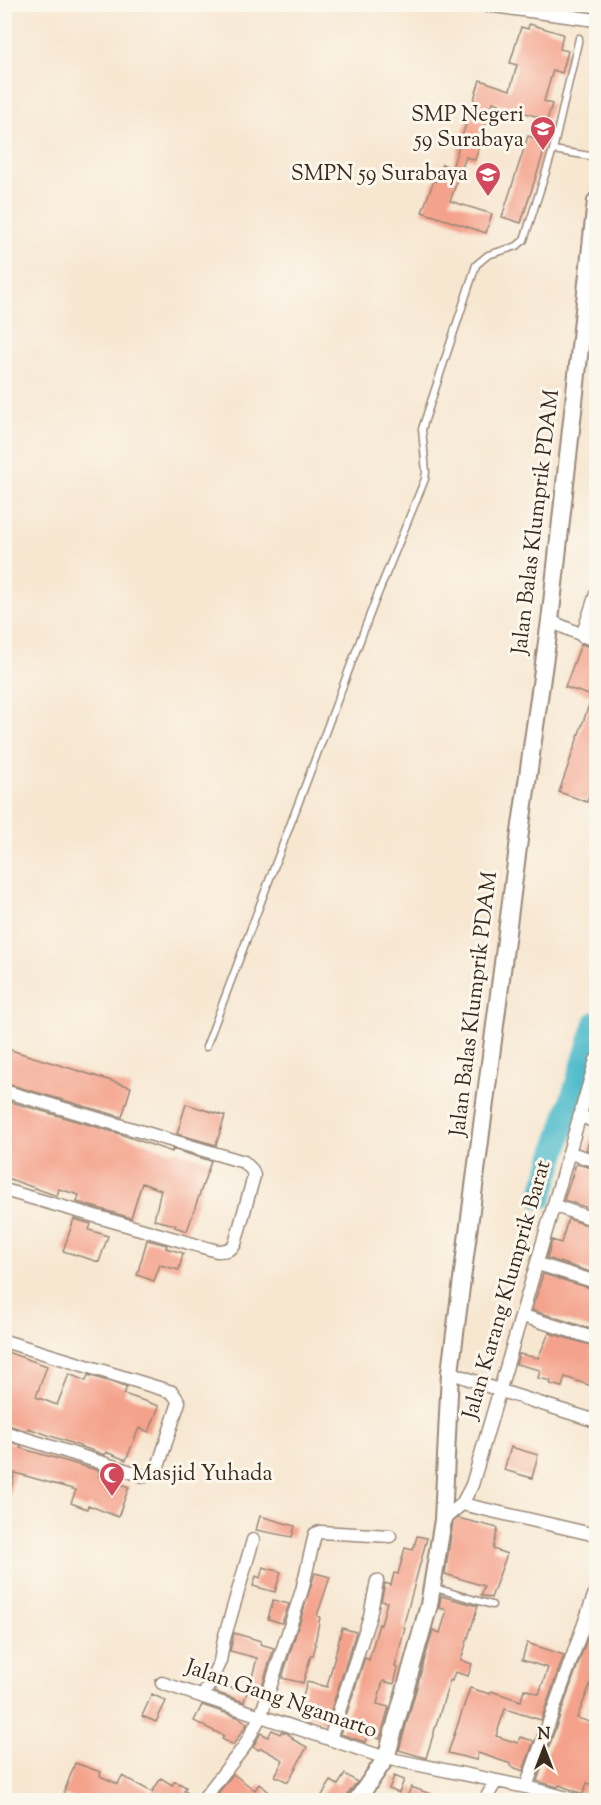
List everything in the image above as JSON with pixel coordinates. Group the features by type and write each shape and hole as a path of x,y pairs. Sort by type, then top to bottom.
{"street":[{"path":"478,4 597,20"},
{"name":"Jalan Balas Klumprik PDAM","path":"357,1800 386,1758 429,1605 443,1520 520,831 550,621 597,201"},
{"path":"582,636 597,594"},
{"path":"550,621 582,636 597,640"},
{"name":"Jalan Karang Klumprik Barat","path":"443,1520 462,1504 472,1485 496,1389 523,1316 597,1060"},
{"path":"4,1091 244,1162 252,1170 254,1181 235,1244 226,1251 188,1244 4,1190"},
{"path":"580,1116 597,1122"},
{"path":"570,1153 597,1161"},
{"path":"555,1206 597,1220"},
{"path":"538,1264 597,1282"},
{"path":"523,1316 597,1339"},
{"path":"4,1341 172,1392 179,1402 157,1470 154,1474 144,1476 4,1432"},
{"path":"458,1375 597,1421"},
{"path":"462,1504 597,1535"},
{"path":"204,1798 244,1747 261,1714 302,1590 315,1534 320,1532 390,1536"},
{"path":"203,1697 220,1661 224,1639 253,1540"},
{"path":"330,1738 370,1616 377,1581"},
{"path":"526,1787 597,1590"},
{"name":"Jalan Gang Ngamarto","path":"162,1683 261,1714 386,1758 526,1787 575,1800"},
{"path":"485,1800 496,1781"}],"lane":[{"path":"206,1047 375,601 425,479 422,429 477,265 488,255 517,246 524,240 554,150 579,38"},
{"path":"554,150 597,157"},
{"path":"432,1587 492,1605"}],"building":[{"path":"529,24 563,34 560,49 568,51 562,73 553,70 544,101 552,104 547,120 493,102 475,160 466,157 450,201 492,214 486,233 422,212 442,164 452,168 480,80 510,90 517,65 510,63 521,27 528,29"},
{"path":"528,136 547,142 521,223 502,217"},
{"path":"581,644 597,649 597,775 587,802 559,792 592,696 565,687"},
{"path":"4,1048 131,1087 122,1117 4,1083"},
{"path":"4,1100 117,1133 172,1152 172,1149 211,1161 187,1231 175,1227 176,1225 154,1220 161,1190 142,1183 131,1218 77,1202 79,1195 59,1189 57,1196 4,1177"},
{"path":"186,1104 225,1116 216,1145 177,1134"},
{"path":"594,1130 597,1130 597,1153 586,1149"},
{"path":"576,1164 597,1169 597,1211 564,1200"},
{"path":"74,1219 91,1224 89,1230 108,1236 99,1262 63,1251"},
{"path":"568,1219 597,1228 597,1274 547,1258 552,1240 561,1243"},
{"path":"147,1240 167,1245 166,1248 183,1253 179,1270 160,1265 154,1281 137,1275"},
{"path":"543,1274 597,1290 597,1331 532,1310"},
{"path":"549,1333 597,1347 597,1388 565,1377 562,1387 550,1384 551,1381 538,1378 540,1370 516,1364 519,1354 538,1358"},
{"path":"4,1351 47,1366 36,1397 57,1405 69,1374 86,1381 88,1375 127,1387 124,1394 159,1406 149,1432 139,1428 126,1460 28,1428 27,1431 8,1425 4,1422"},
{"path":"4,1441 21,1446 20,1448 100,1471 99,1476 129,1487 118,1517 88,1505 87,1509 71,1503 76,1490 15,1473 8,1500 4,1499"},
{"path":"511,1447 538,1455 532,1478 504,1470"},
{"path":"260,1516 295,1526 292,1537 256,1530"},
{"path":"458,1518 498,1528 493,1549 507,1554 491,1598 481,1595 484,1586 445,1574 453,1522"},
{"path":"417,1536 427,1538 403,1627 405,1628 395,1667 398,1668 394,1684 383,1681 377,1704 389,1707 380,1739 367,1735 365,1742 340,1734 365,1658 369,1660 379,1624 381,1625 387,1602 381,1601 385,1583 391,1585 394,1573 398,1574 405,1548 413,1550"},
{"path":"263,1567 281,1572 275,1592 253,1586 256,1576 260,1578"},
{"path":"315,1573 330,1577 317,1616 320,1617 313,1656 311,1655 303,1683 282,1678"},
{"path":"441,1596 478,1606 461,1660 472,1664 468,1676 455,1672 452,1681 450,1680 426,1758 399,1750 433,1630 440,1633 447,1610 439,1608"},
{"path":"273,1600 289,1604 282,1623 268,1619"},
{"path":"342,1628 356,1632 327,1723 319,1721 320,1718 299,1711 307,1682 327,1687"},
{"path":"590,1630 597,1632 597,1667 577,1718 597,1724 597,1786 587,1783 583,1794 559,1785 558,1787 537,1781"},
{"path":"234,1633 261,1641 260,1644 274,1648 259,1695 248,1692 257,1658 230,1651"},
{"path":"527,1643 564,1655 541,1720 505,1709 496,1736 518,1743 520,1737 534,1741 523,1771 510,1766 511,1764 478,1753 476,1760 448,1753 470,1688 490,1694 491,1691 521,1701 524,1689 539,1694 548,1668 522,1660"},
{"path":"218,1685 247,1692 244,1702 215,1692"},
{"path":"152,1694 166,1701 156,1722 142,1716"},
{"path":"202,1705 240,1718 247,1724 233,1745 222,1739 224,1736 194,1721"},
{"path":"272,1730 280,1734 281,1732 287,1733 292,1739 307,1747 288,1782 275,1776 283,1760 261,1748 259,1750 253,1747 261,1733 268,1737"},
{"path":"75,1763 101,1772 100,1776 118,1784 122,1776 152,1792 161,1778 172,1785 175,1781 186,1787 184,1791 196,1797 196,1800 78,1800 63,1795"},
{"path":"233,1774 255,1790 259,1784 268,1791 264,1796 269,1800 213,1800"},
{"path":"345,1774 357,1782 348,1794 347,1800 319,1800 331,1781 338,1785"},
{"path":"394,1776 404,1780 399,1793 389,1789"},
{"path":"411,1787 445,1799 406,1800"}],"waterway":[{"path":"541,1197 596,1023"}],"place":[{"name":"SMP Negeri 59 Surabaya","path":"543,152"},
{"name":"SMPN 59 Surabaya","path":"488,198"},
{"name":"Masjid Yuhada","path":"112,1498"}]}
